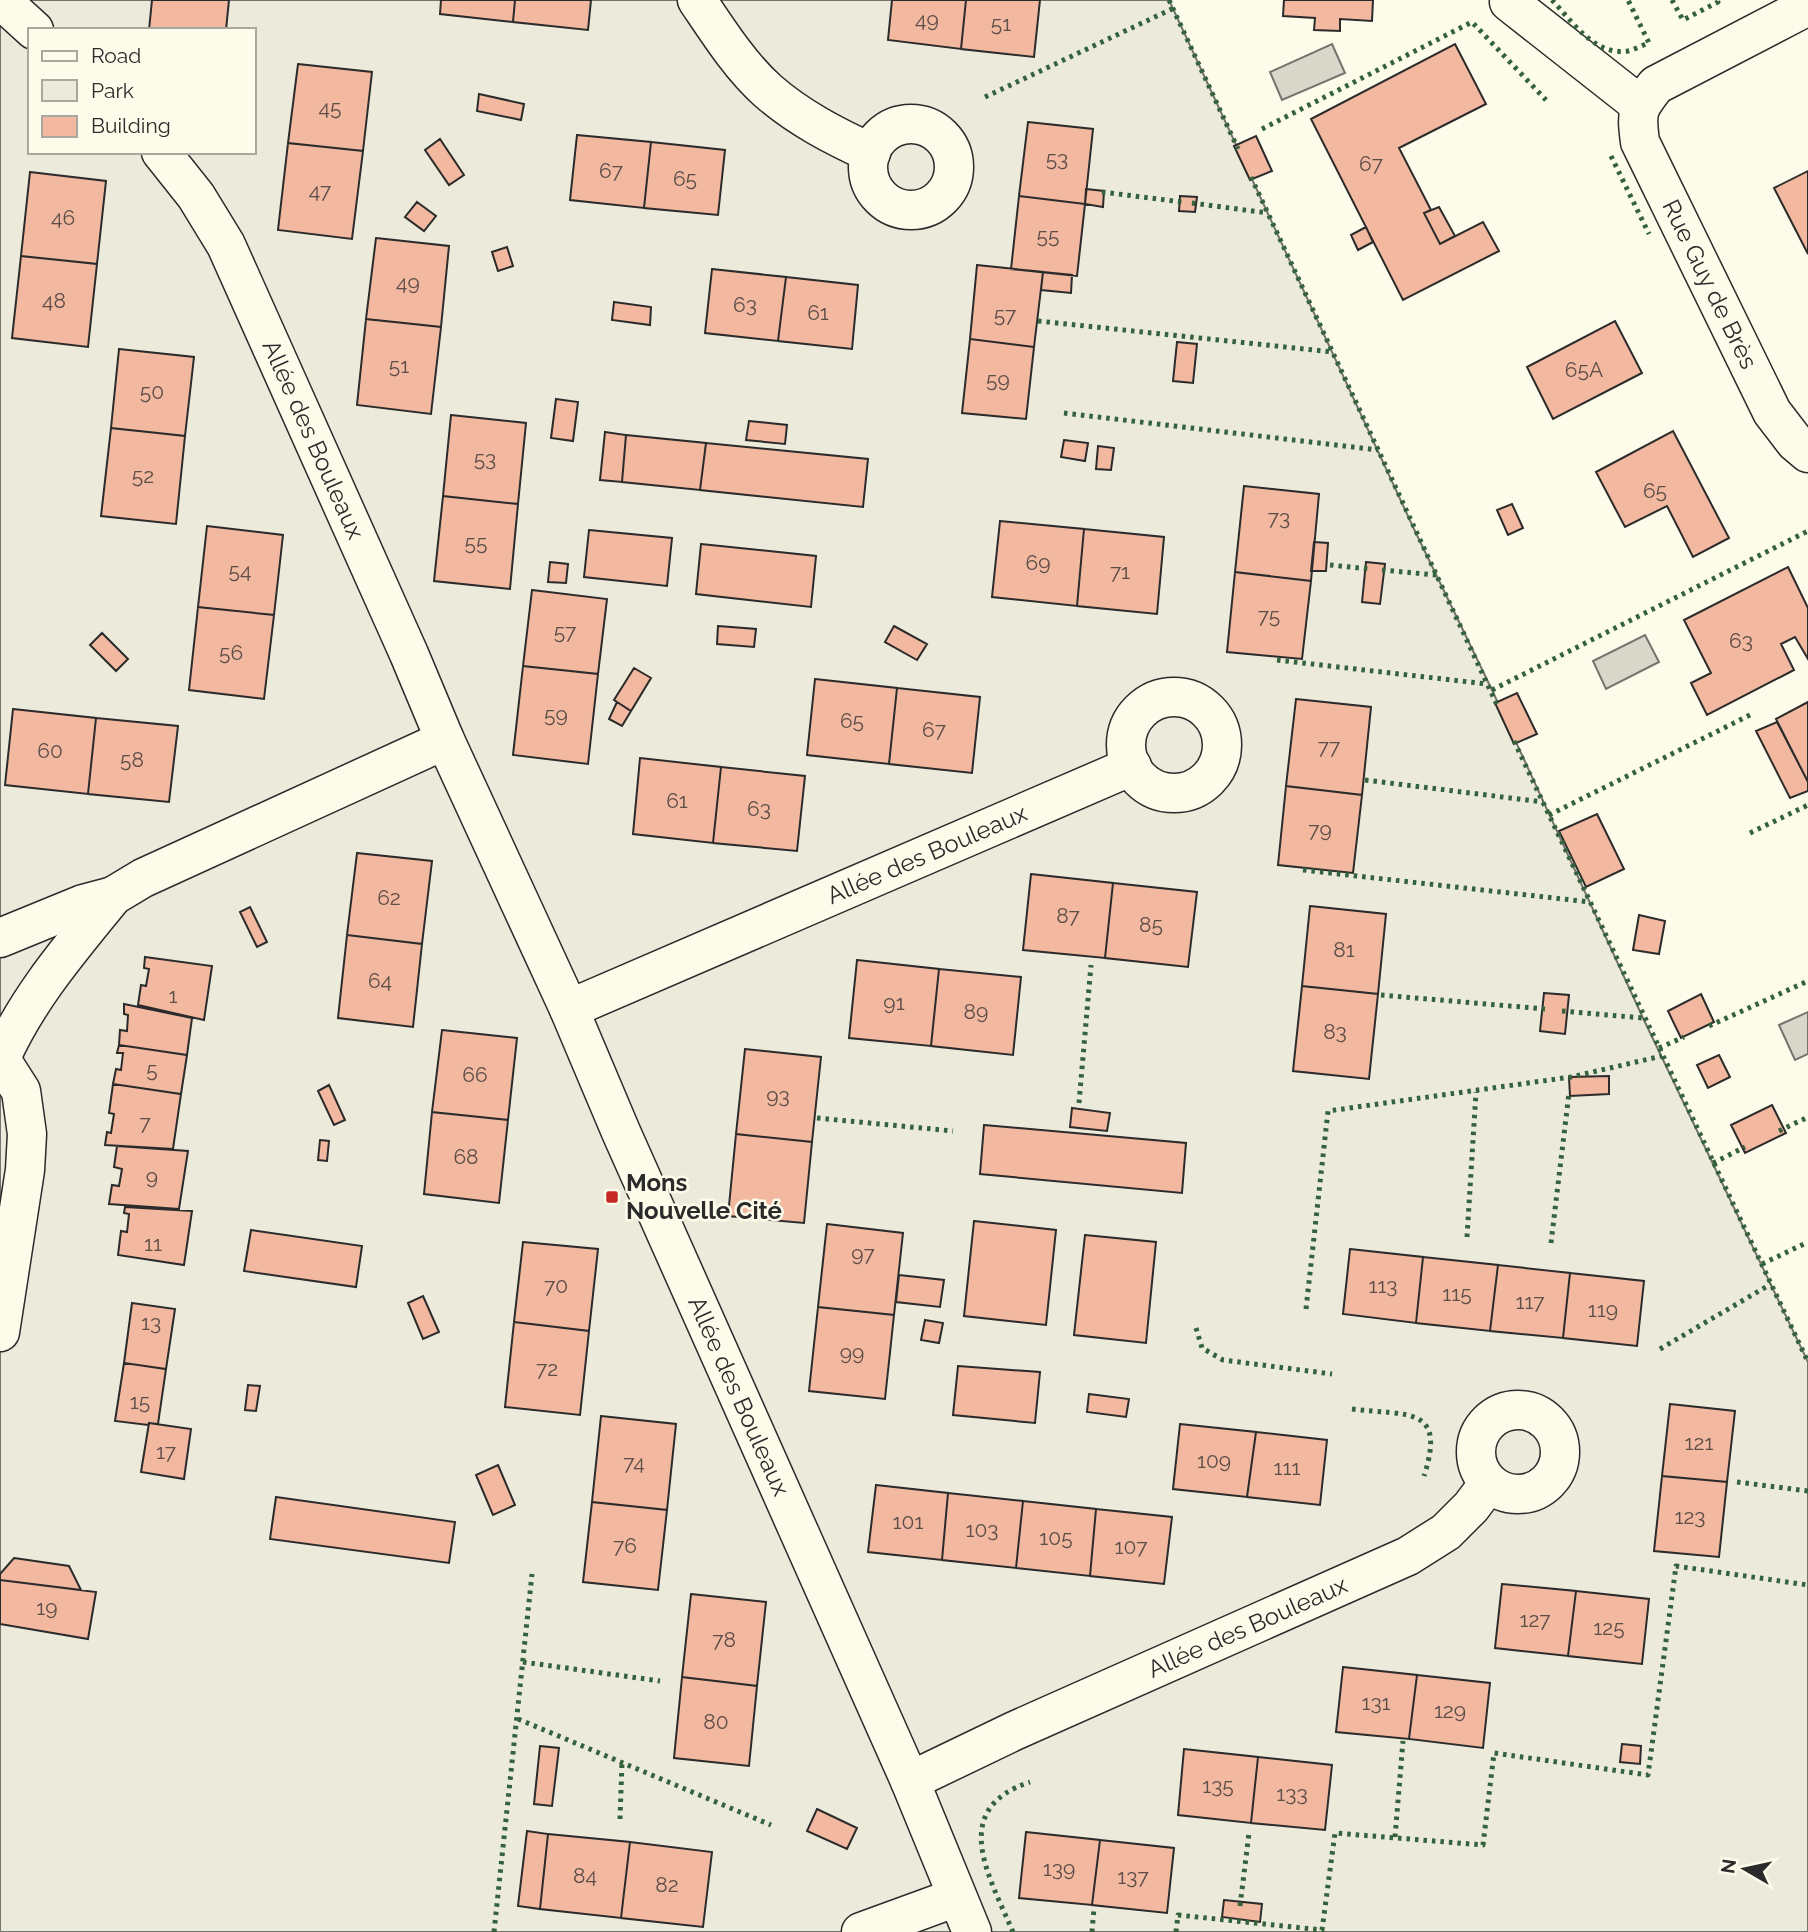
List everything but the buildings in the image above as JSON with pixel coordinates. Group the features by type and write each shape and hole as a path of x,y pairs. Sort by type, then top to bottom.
{"street":[{"path":"1,0 32,28"},
{"path":"697,0 735,54 766,89 796,114 835,137 871,153"},
{"path":"1509,2 1640,105 1656,85 1808,6"},
{"name":"Rue Guy de Brès","path":"1640,105 1637,121 1640,142 1772,412 1795,442 1808,453"},
{"name":"Allée des Bouleaux","path":"163,154 196,196 226,245 911,1781 972,1932"},
{"path":"0,938 83,904 113,896 143,878 445,740"},
{"name":"Allée des Bouleaux","path":"569,1009 1132,766"},
{"path":"0,1332 23,1183 27,1134 21,1091 0,1058 16,1024 50,975 113,896"},
{"name":"Allée des Bouleaux","path":"911,1781 1014,1731 1408,1556 1447,1532 1489,1483"},
{"path":"861,1932 957,1897"}],"green space":[{"path":"0,0 1169,0 1643,1018 1808,1362 1808,1932 0,1932"}],"shaded area":[{"path":"1332,44 1345,73 1282,100 1270,72"},
{"path":"1645,635 1659,662 1606,689 1593,661"},
{"path":"1808,1012 1808,1054 1795,1060 1779,1025"}],"hedge":[{"path":"1169,0 1238,149"},
{"path":"1552,0 1594,43 1616,51 1630,50 1649,43 1628,0"},
{"path":"1672,0 1683,20 1718,2 1717,0"},
{"path":"985,97 1174,8"},
{"path":"1262,129 1472,22 1546,100"},
{"path":"1611,156 1649,234"},
{"path":"1251,177 1498,707"},
{"path":"1102,192 1182,202"},
{"path":"1192,203 1268,213"},
{"path":"1038,321 1333,352"},
{"path":"1064,413 1378,450"},
{"path":"1492,690 1808,531"},
{"path":"1330,565 1369,569"},
{"path":"1382,570 1436,575"},
{"path":"1277,660 1487,684"},
{"path":"1549,815 1752,714"},
{"path":"1514,741 1808,1362"},
{"path":"1365,780 1543,802"},
{"path":"1750,833 1808,805"},
{"path":"1303,870 1590,902"},
{"path":"1079,1103 1091,965"},
{"path":"1709,1026 1808,981"},
{"path":"1381,995 1545,1009"},
{"path":"1562,1011 1643,1018"},
{"path":"1659,1048 1684,1037"},
{"path":"1306,1309 1328,1111 1571,1077 1662,1056"},
{"path":"1467,1237 1476,1092"},
{"path":"1551,1243 1569,1093"},
{"path":"1779,1131 1808,1117"},
{"path":"817,1118 953,1131"},
{"path":"1713,1163 1745,1147"},
{"path":"1762,1264 1808,1242"},
{"path":"1660,1349 1771,1284"},
{"path":"1196,1328 1202,1348 1223,1360 1332,1374"},
{"path":"1352,1409 1405,1415 1417,1418 1426,1425 1430,1437 1430,1453 1424,1476"},
{"path":"1737,1482 1808,1491"},
{"path":"1176,1932 1178,1915 1322,1930 1335,1833 1483,1845 1494,1753 1648,1775 1676,1566 1808,1585"},
{"path":"494,1932 532,1574"},
{"path":"523,1662 660,1681"},
{"path":"518,1719 771,1825"},
{"path":"1395,1837 1403,1741"},
{"path":"620,1819 622,1762"},
{"path":"1013,1932 986,1867 982,1827 989,1809 1005,1794 1030,1782"},
{"path":"1240,1906 1249,1833"},
{"path":"1092,1932 1094,1908"}],"place":[{"name":"Mons Nouvelle Cité","path":"612,1197"}]}
